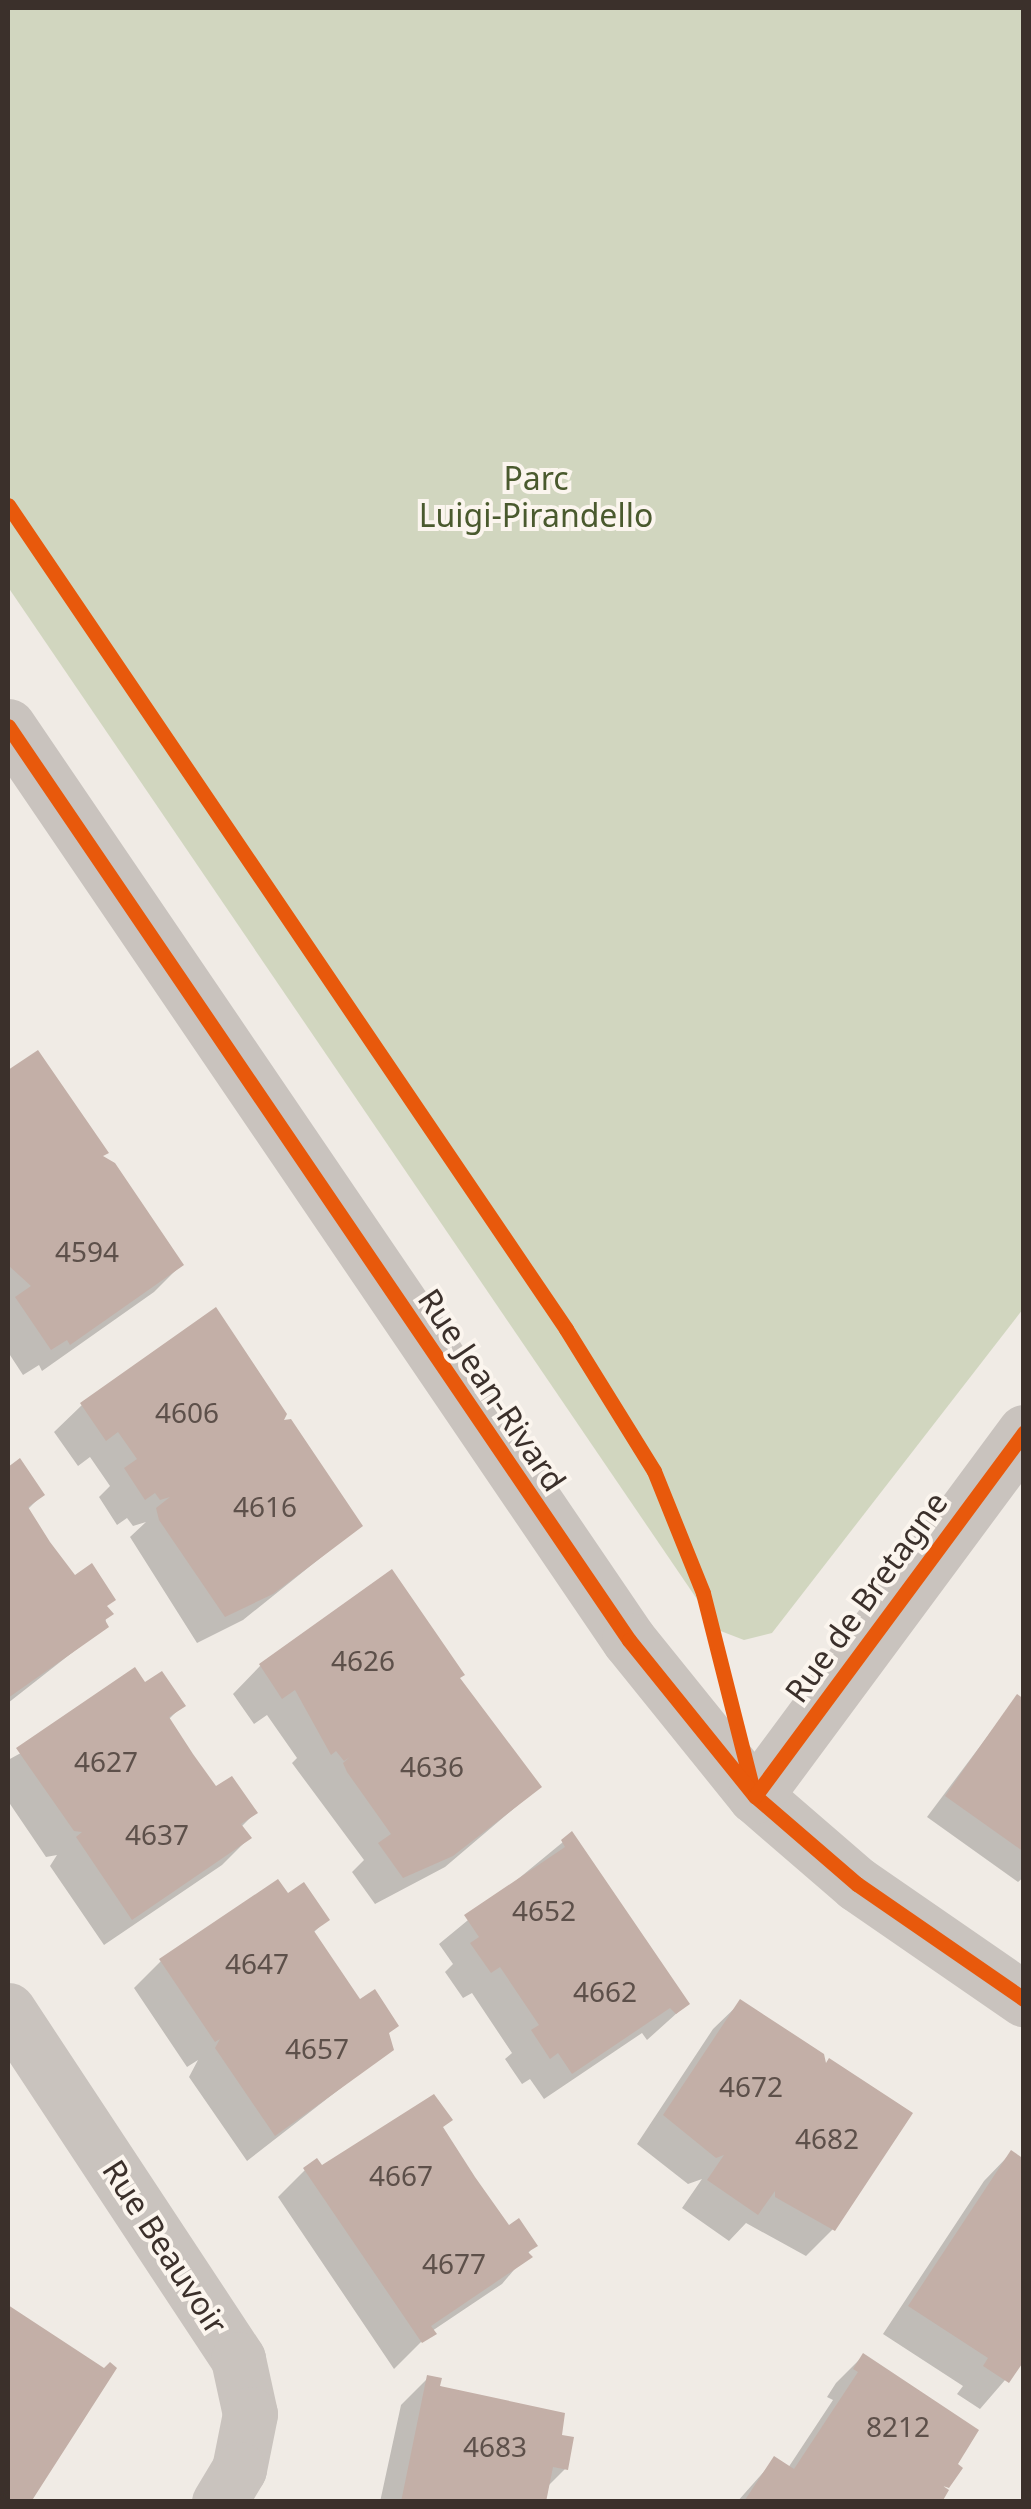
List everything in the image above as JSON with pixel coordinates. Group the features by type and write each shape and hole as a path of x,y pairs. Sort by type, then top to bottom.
{"street":[{"name":"Rue Jean-Rivard","path":"8,726 629,1640 755,1796 857,1884 1024,1999"},
{"name":"Rue de Bretagne","path":"755,1796 1024,1432"},
{"name":"Rue Beauvoir","path":"8,2010 238,2359 250,2414 239,2469 219,2502"}],"green space":[{"name":"Parc Luigi-Pirandello","path":"8,8 1023,8 1023,1309 772,1633 744,1640 718,1630 8,587"}],"building":[{"path":"38,1050 109,1153 103,1156 115,1163 184,1265 70,1345 67,1340 51,1350 15,1297 31,1286 8,1265 8,1070"},
{"path":"216,1307 287,1414 284,1420 291,1419 363,1526 273,1594 225,1617 159,1520 156,1508 170,1497 160,1500 155,1493 145,1500 124,1468 137,1459 118,1432 106,1441 80,1403"},
{"path":"20,1458 45,1495 28,1507 50,1542 75,1575 92,1563 116,1600 107,1606 114,1614 105,1620 109,1627 8,1698 8,1467"},
{"path":"392,1569 465,1675 460,1678 542,1787 453,1856 403,1878 378,1843 391,1834 347,1772 343,1763 350,1757 344,1761 336,1751 331,1755 295,1690 282,1699 259,1664"},
{"path":"135,1667 145,1682 162,1671 186,1706 169,1717 193,1754 216,1786 232,1776 258,1813 241,1824 252,1838 132,1920 76,1837 82,1832 74,1831 16,1748"},
{"path":"1017,1694 1024,1699 1024,1852 945,1796"},
{"path":"572,1831 690,2004 676,2014 670,2008 572,2074 558,2053 550,2059 531,2030 539,2025 500,1967 491,1973 470,1943 479,1937 464,1915 565,1847 561,1840"},
{"path":"278,1879 288,1893 304,1882 330,1920 314,1931 360,1999 375,1989 399,2026 389,2033 394,2050 275,2136 215,2048 220,2039 215,2042 159,1959"},
{"path":"740,1999 824,2054 826,2063 829,2058 913,2113 835,2231 775,2197 775,2191 758,2215 707,2180 724,2155 716,2158 663,2115"},
{"path":"434,2094 453,2120 443,2127 475,2177 509,2225 519,2218 538,2246 528,2252 533,2257 431,2326 437,2334 422,2343 303,2168 317,2158 322,2165"},
{"path":"1011,2150 1024,2159 1024,2361 1009,2383 983,2366 988,2358 908,2306"},
{"path":"8,2305 104,2368 110,2362 117,2368 31,2502 8,2502"},
{"path":"863,2353 979,2430 958,2464 963,2468 949,2488 943,2486 949,2490 942,2502 745,2500 774,2456 794,2469 858,2372 853,2369"},
{"path":"427,2375 442,2378 440,2386 565,2413 562,2435 574,2437 568,2470 553,2467 546,2502 401,2502"}],"cycle path":[{"path":"8,505 566,1329 654,1471 703,1593 752,1787"},
{"path":"8,726 629,1640 755,1796 857,1884 1024,1999"},
{"path":"755,1796 1024,1432"}]}
